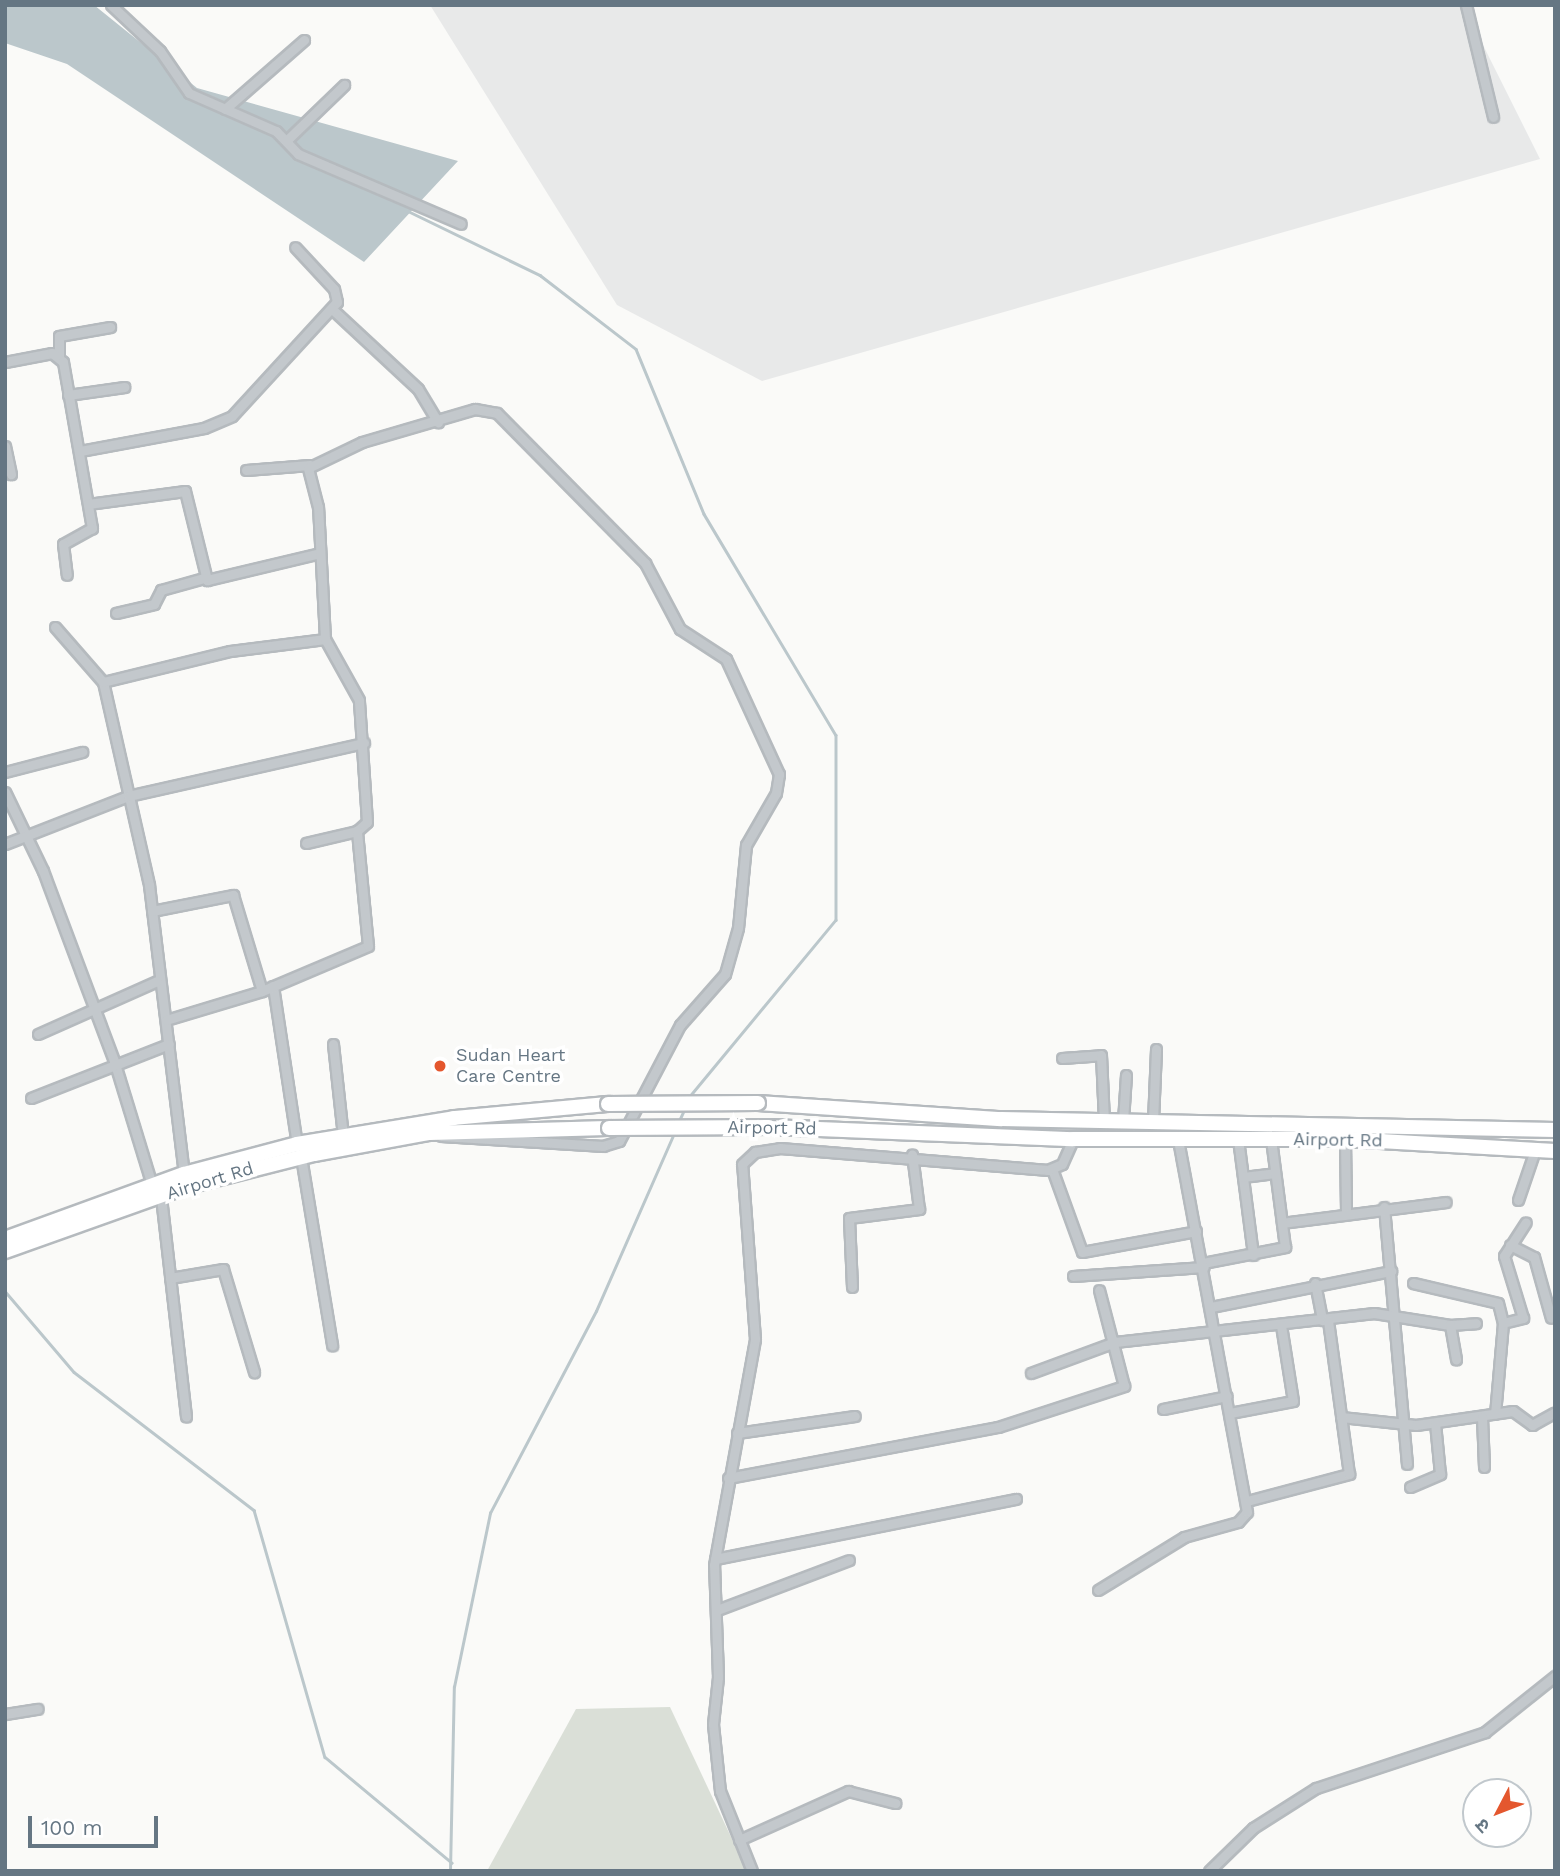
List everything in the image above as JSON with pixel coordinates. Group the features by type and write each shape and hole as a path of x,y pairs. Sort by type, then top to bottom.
{"main road":[{"path":"7,1244 156,1191 184,1174 299,1150 344,1136 608,1104 758,1103 1104,1121 1555,1130"},
{"name":"Airport Rd","path":"156,1191 299,1150 430,1133 769,1127 1073,1139 1345,1139 1555,1151"}],"street":[{"path":"111,5 160,51 186,90 286,141 298,154 461,224"},
{"path":"1466,5 1493,117"},
{"path":"225,109 304,40"},
{"path":"286,141 344,85"},
{"path":"80,451 225,421 332,309 334,289 295,247"},
{"path":"332,309 418,389 438,422"},
{"path":"67,575 63,544 91,530 80,451 59,356 59,336 110,327"},
{"path":"5,362 59,356"},
{"path":"68,395 124,387"},
{"path":"246,470 310,465 344,448 475,409 497,413 638,554 680,629 718,651 733,669 779,774 776,793 746,845 738,928 724,974 680,1025 619,1141 603,1146 469,1142 430,1133"},
{"path":"5,446 11,474"},
{"path":"306,843 357,831 367,822 364,743 359,700 325,639 320,553 310,465"},
{"path":"88,504 185,491 204,578"},
{"path":"117,612 155,604 161,590 320,553"},
{"path":"55,627 103,682 152,911 157,981 166,1020 184,1174"},
{"path":"103,682 230,651 325,639"},
{"path":"5,844 128,796 364,743"},
{"path":"5,772 82,752"},
{"path":"5,792 26,835 115,1064 156,1191 170,1278 186,1417"},
{"path":"166,1020 262,991 368,946 367,883 357,831"},
{"path":"152,911 233,895 262,991"},
{"path":"38,1034 157,981"},
{"path":"273,986 331,1345"},
{"path":"31,1098 169,1044"},
{"path":"333,1044 344,1136"},
{"path":"1153,1121 1156,1049"},
{"path":"1062,1058 1101,1055 1104,1121"},
{"path":"1123,1121 1126,1075"},
{"path":"1052,1169 1073,1139"},
{"path":"1098,1590 1184,1537 1242,1520 1247,1501 1178,1139"},
{"path":"1238,1139 1253,1255"},
{"path":"1073,1276 1203,1265 1284,1249 1271,1139"},
{"path":"1345,1139 1346,1212"},
{"path":"752,1871 739,1840 713,1755 717,1610 715,1559 755,1339 742,1164 755,1152 780,1148 912,1154 1052,1169"},
{"path":"1518,1200 1535,1150"},
{"path":"852,1287 849,1218 919,1209 912,1154"},
{"path":"1052,1169 1082,1252 1196,1231"},
{"path":"1242,1177 1275,1172"},
{"path":"1282,1223 1384,1207 1446,1202"},
{"path":"1384,1207 1396,1314 1407,1464"},
{"path":"1503,1323 1523,1318 1504,1260 1510,1245 1526,1222"},
{"path":"1510,1245 1534,1257 1551,1318"},
{"path":"170,1278 223,1269 254,1372"},
{"path":"1211,1307 1315,1283 1391,1271"},
{"path":"1247,1501 1348,1476 1342,1417 1325,1320 1315,1283"},
{"path":"1413,1283 1459,1298 1491,1297 1503,1323 1495,1414"},
{"path":"729,1478 1053,1412 1125,1385 1099,1290"},
{"path":"1031,1373 1115,1342 1396,1314 1450,1325 1476,1323"},
{"path":"1230,1413 1293,1401 1281,1325"},
{"path":"1450,1325 1456,1359"},
{"path":"1163,1409 1227,1396"},
{"path":"1342,1417 1375,1416 1403,1425 1515,1411 1532,1425 1555,1412"},
{"path":"737,1433 855,1416"},
{"path":"1482,1417 1484,1467"},
{"path":"1409,1487 1440,1474 1435,1423"},
{"path":"715,1559 1016,1499"},
{"path":"717,1610 849,1560"},
{"path":"1209,1871 1253,1828 1316,1788 1485,1732 1555,1676"},
{"path":"5,1714 38,1709"},
{"path":"739,1840 848,1791 895,1804"}],"shaded area":[{"path":"5,5 94,5 197,88 458,161 364,262 67,64 5,43"},
{"path":"430,5 1463,5 1540,159 762,381 617,305"},
{"path":"670,1707 747,1871 487,1871 576,1709"}],"waterway":[{"path":"408,211 540,275 636,349 704,514 836,735 836,920 689,1098"},
{"path":"678,1123 684,1110"},
{"path":"450,1871 454,1687 490,1513 596,1311 674,1133"},
{"path":"5,1291 74,1372 254,1510 325,1757 452,1863"}],"place":[{"name":"Sudan Heart Care Centre","path":"440,1066"}]}
